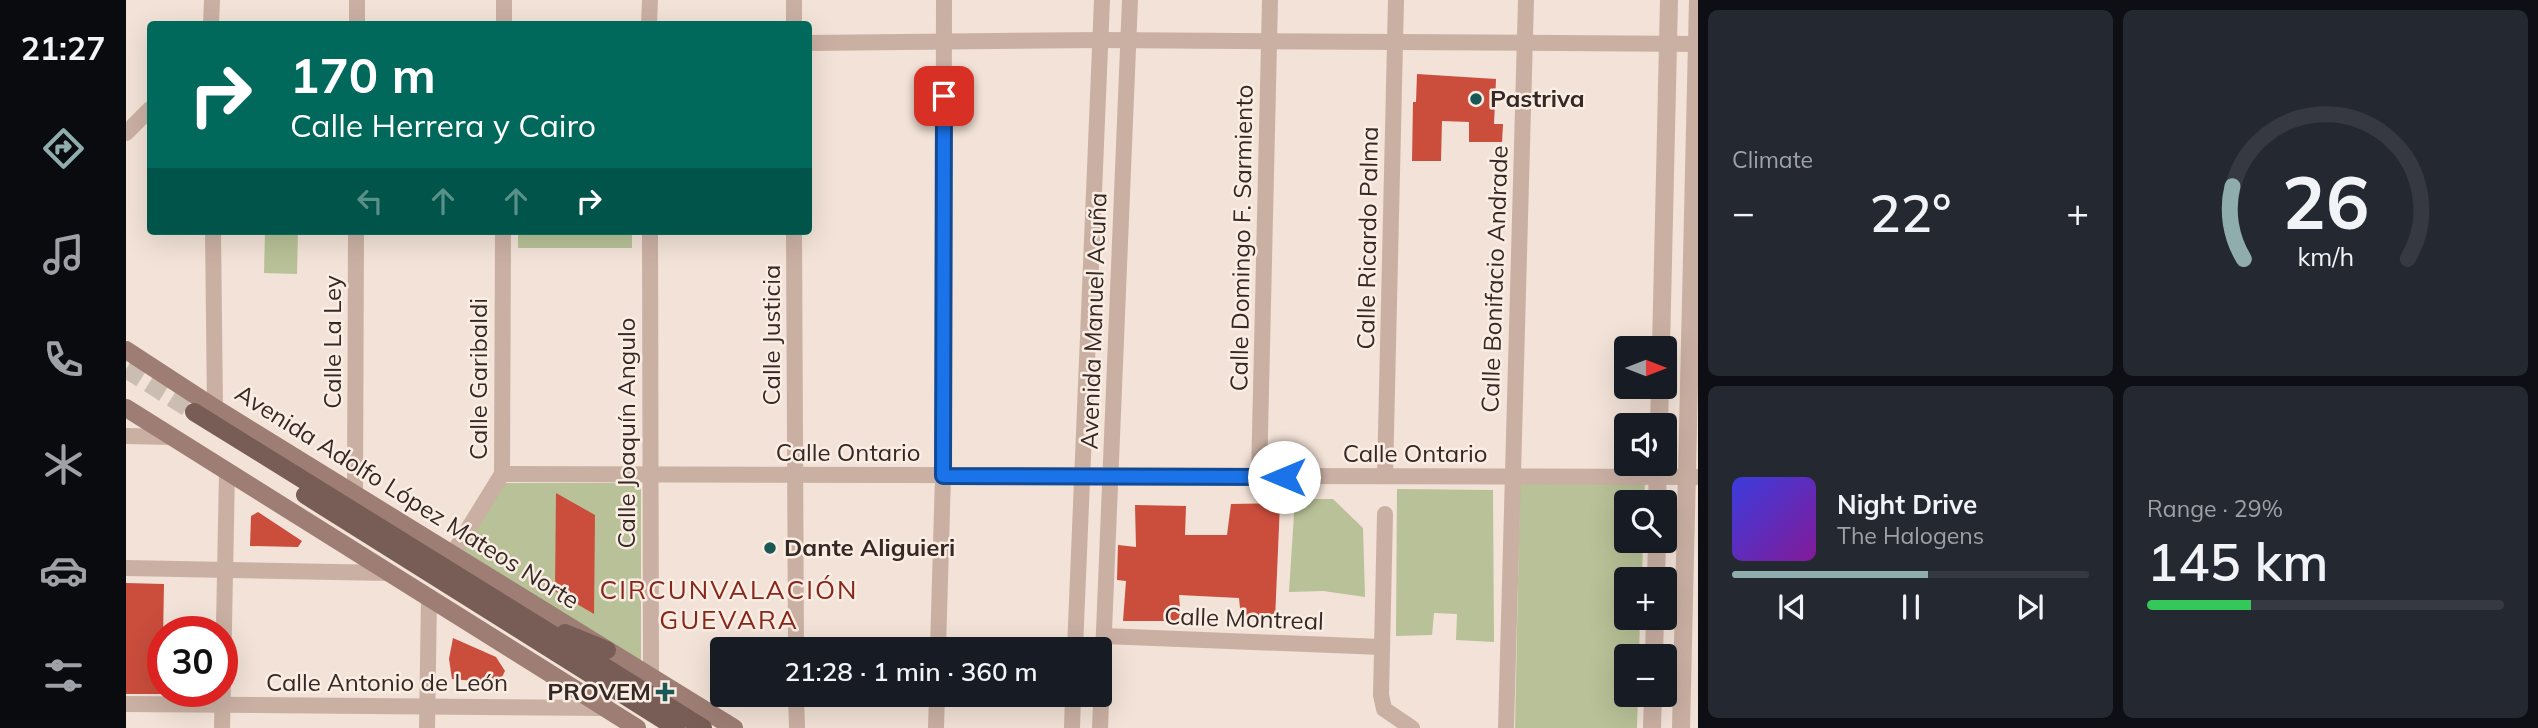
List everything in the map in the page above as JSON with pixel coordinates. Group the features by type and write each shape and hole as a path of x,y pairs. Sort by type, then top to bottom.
{"main road":[{"name":"Avenida Adolfo López Mateos Norte","path":"126,350 215,408 734,728"},
{"path":"126,408 634,727"},
{"name":"Avenida Adolfo López Mateos Norte","path":"676,728 189,415 520,614 703,728"},
{"path":"520,614 607,650"},
{"path":"610,687 656,728"}],"street":[{"path":"211,21 212,0"},
{"path":"357,0 357,21"},
{"path":"504,0 504,21"},
{"path":"649,21 650,0"},
{"path":"793,21 794,0"},
{"path":"938,637 943,476 944,0"},
{"name":"Avenida Manuel Acuña","path":"1075,637 1102,0"},
{"name":"Avenida Manuel Acuña","path":"1100,728 1130,0"},
{"name":"Calle Domingo F. Sarmiento","path":"1259,477 1270,0"},
{"name":"Calle Ricardo Palma","path":"1385,476 1396,0"},
{"name":"Calle Bonifacio Andrade","path":"1506,728 1526,0"},
{"path":"1661,336 1669,0"},
{"path":"1681,728 1692,477 1698,0"},
{"path":"812,43 1269,40 1697,44"},
{"path":"126,133 147,112"},
{"path":"213,235 215,408"},
{"name":"Calle La Ley","path":"355,495 356,235"},
{"name":"Calle Garibaldi","path":"452,555 502,474 503,235"},
{"name":"Calle Joaquín Angulo","path":"650,235 651,677"},
{"name":"Calle Justicia","path":"794,235 796,637"},
{"path":"126,436 172,437"},
{"path":"224,616 227,472"},
{"name":"Calle Ontario","path":"502,474 1259,477 1513,476 1614,473"},
{"path":"1385,514 1381,695 1384,709 1412,728"},
{"path":"126,568 388,573"},
{"path":"427,728 429,597"},
{"name":"Calle Montreal","path":"1104,636 1381,648"},
{"name":"Calle Antonio de León","path":"126,704 147,704"},
{"name":"Calle Antonio de León","path":"238,705 607,708"},
{"path":"222,707 222,728"},
{"path":"796,707 797,728"},
{"path":"936,728 937,707"},
{"path":"1072,728 1073,707"},
{"path":"1653,707 1653,728"}],"green space":[{"path":"265,235 298,235 297,274 264,273"},
{"path":"518,235 632,235 632,248 518,248"},
{"path":"505,483 641,483 641,662 462,552"},
{"path":"1520,484 1645,484 1645,490 1614,490 1614,553 1643,553 1642,567 1614,567 1614,630 1640,630 1639,644 1614,644 1614,707 1638,707 1637,728 1515,728"},
{"path":"1397,489 1493,490 1494,642 1456,640 1457,614 1434,613 1432,635 1396,636"},
{"path":"1295,499 1333,499 1363,528 1365,597 1323,591 1289,592"}],"building":[{"path":"1417,74 1496,79 1494,124 1503,124 1502,142 1469,142 1469,122 1442,121 1441,161 1412,161 1413,102 1416,102"},
{"path":"556,493 595,515 594,614 555,591"},
{"path":"1280,503 1275,620 1241,618 1239,598 1179,595 1181,621 1123,621 1126,581 1117,580 1118,545 1136,547 1135,505 1186,506 1185,535 1227,535 1231,504"},
{"path":"258,512 302,541 298,547 250,546 251,516"},
{"path":"126,583 164,584 163,616 147,616 147,694 126,694"},
{"path":"453,638 496,657 505,671 502,677 486,682 452,679 449,659"}],"tunnel":[{"path":"126,369 194,412"}],"place":[{"name":"Pastriva","path":"1476,99"},
{"name":"Dante Aliguieri","path":"770,548"},
{"name":"PROVEM","path":"665,692"}],"district":[{"name":"CIRCUNVALACIÓN GUEVARA","path":"729,605"}],"route":[{"path":"944,96 943,476 1284,477"}]}
